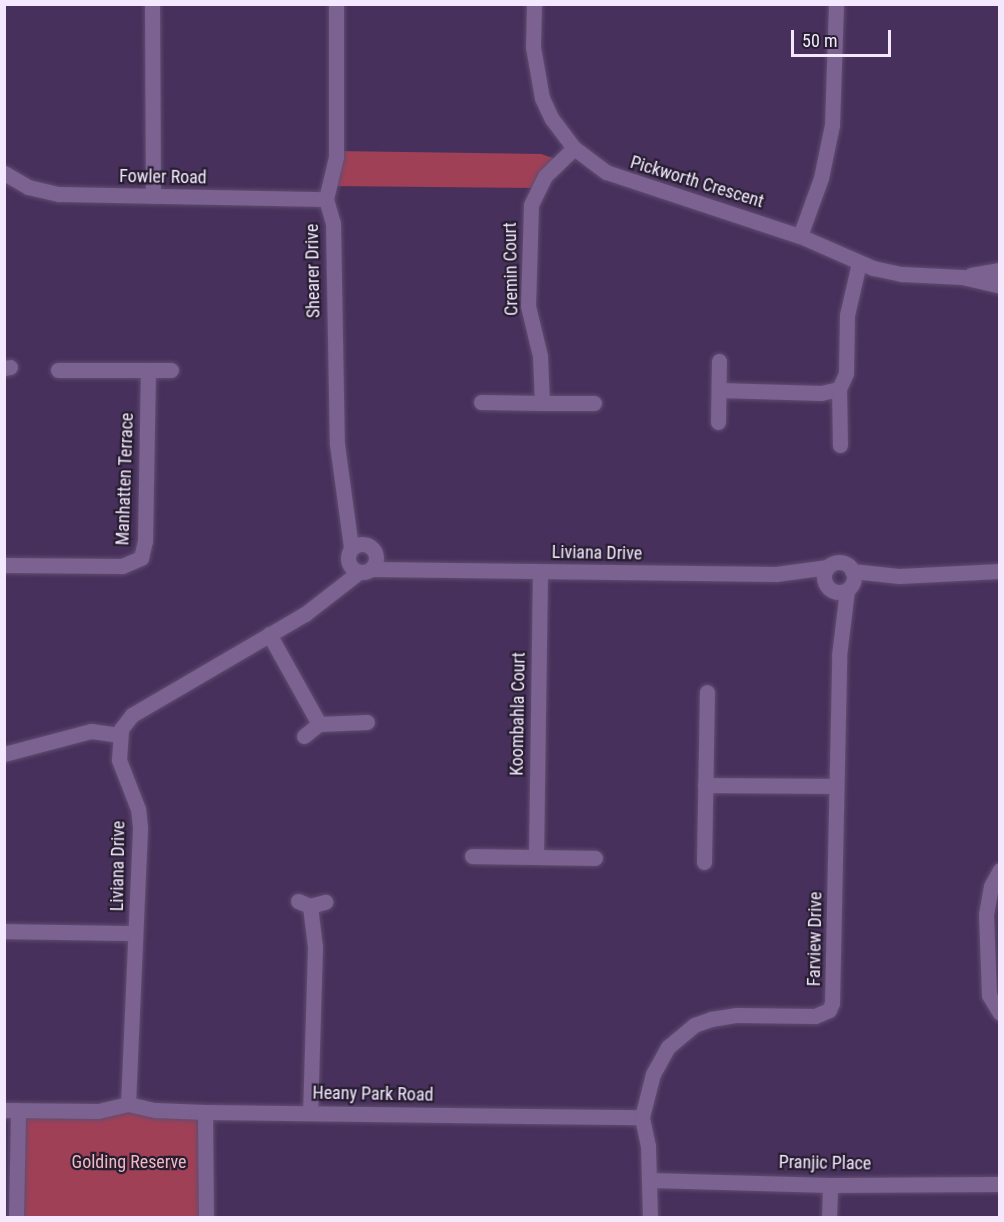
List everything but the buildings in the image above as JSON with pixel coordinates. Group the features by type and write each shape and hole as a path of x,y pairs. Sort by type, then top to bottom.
{"street":[{"path":"152,4 153,196"},
{"name":"Shearer Drive","path":"336,4 336,157 327,199 333,223 337,444 358,563"},
{"name":"Pickworth Crescent","path":"534,4 533,47 542,98 552,119 574,148 622,180 800,236 859,263 902,274 962,277 999,286"},
{"path":"800,236 820,178 832,125 836,4"},
{"name":"Cremin Court","path":"542,403 540,356 528,306 528,214 545,176 574,148"},
{"name":"Fowler Road","path":"4,173 28,187 59,194 327,199"},
{"path":"840,445 839,389 846,373 847,315 859,263"},
{"name":"Pickworth Crescent","path":"962,277 999,270"},
{"path":"718,422 719,361"},
{"path":"58,370 171,370"},
{"name":"Manhatten Terrace","path":"4,565 122,566 141,558 145,541 148,371"},
{"path":"720,390 821,393 839,389"},
{"path":"481,402 594,403"},
{"name":"Shearer Drive","path":"347,502 370,546"},
{"path":"4,754 92,731 119,735 132,715 324,601 370,546 376,557 358,563"},
{"name":"Liviana Drive","path":"370,546 417,568"},
{"path":"965,571 999,560"},
{"name":"Liviana Drive","path":"358,563 417,568 540,572 776,574 841,563 850,582 828,587 776,574"},
{"name":"Farview Drive","path":"828,567 828,587 839,656"},
{"path":"850,582 965,571 999,571"},
{"name":"Koombahla Court","path":"536,857 540,572"},
{"name":"Farview Drive","path":"642,1117 659,1060 694,1026 724,1016 815,1016 831,1006 839,656 850,582"},
{"path":"269,634 319,724"},
{"path":"704,862 707,692"},
{"path":"304,736 319,724 367,722"},
{"name":"Liviana Drive","path":"119,735 119,760 138,809 140,827 128,1104"},
{"path":"705,785 836,786"},
{"path":"472,856 595,858"},
{"path":"999,870 991,886 986,914 989,995 999,1013"},
{"path":"310,1113 316,967 311,903"},
{"path":"4,931 135,933"},
{"name":"Heany Park Road","path":"11,1110 98,1111 128,1104 155,1110 205,1112 642,1117"},
{"path":"11,1110 16,1218"},
{"path":"205,1112 206,1218"},
{"path":"642,1117 650,1179 650,1218"},
{"name":"Pranjic Place","path":"650,1179 830,1185 999,1184"},
{"path":"829,1218 830,1185"}],"green space":[{"path":"335,151 541,154 559,160 538,188 330,186"},
{"name":"Golding Reserve","path":"18,1110 205,1113 203,1218 16,1217"}]}
